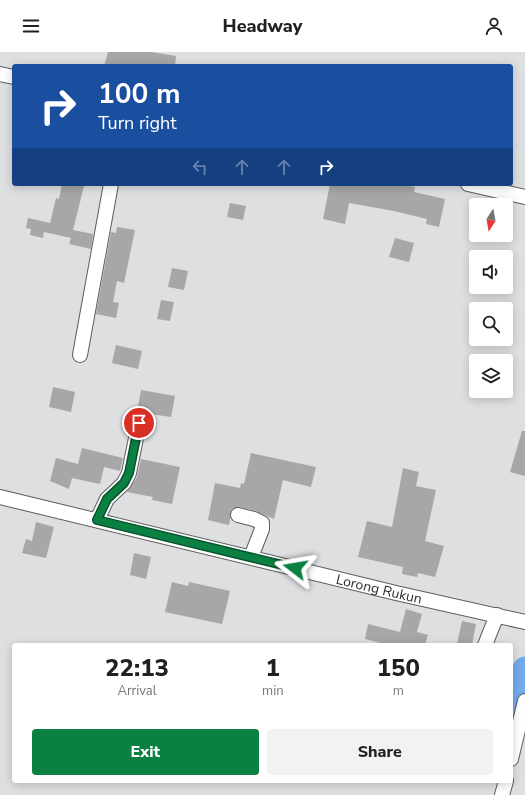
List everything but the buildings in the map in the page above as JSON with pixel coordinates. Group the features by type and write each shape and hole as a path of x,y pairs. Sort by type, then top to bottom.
{"street":[{"path":"0,74 12,77"},
{"path":"80,355 111,186"},
{"path":"477,186 525,197"},
{"path":"97,520 107,499 124,483 129,473 139,423"},
{"name":"Lorong Rukun","path":"0,497 525,622"},
{"path":"238,515 254,519 262,523 262,529 251,557"},
{"path":"486,643 497,615"},
{"path":"513,753 523,722 525,701"},
{"path":"502,795 505,783"}],"waterway":[{"path":"513,720 525,669"}],"route":[{"path":"139,423 129,473 120,488 107,499 97,520 165,538 295,568"}]}
